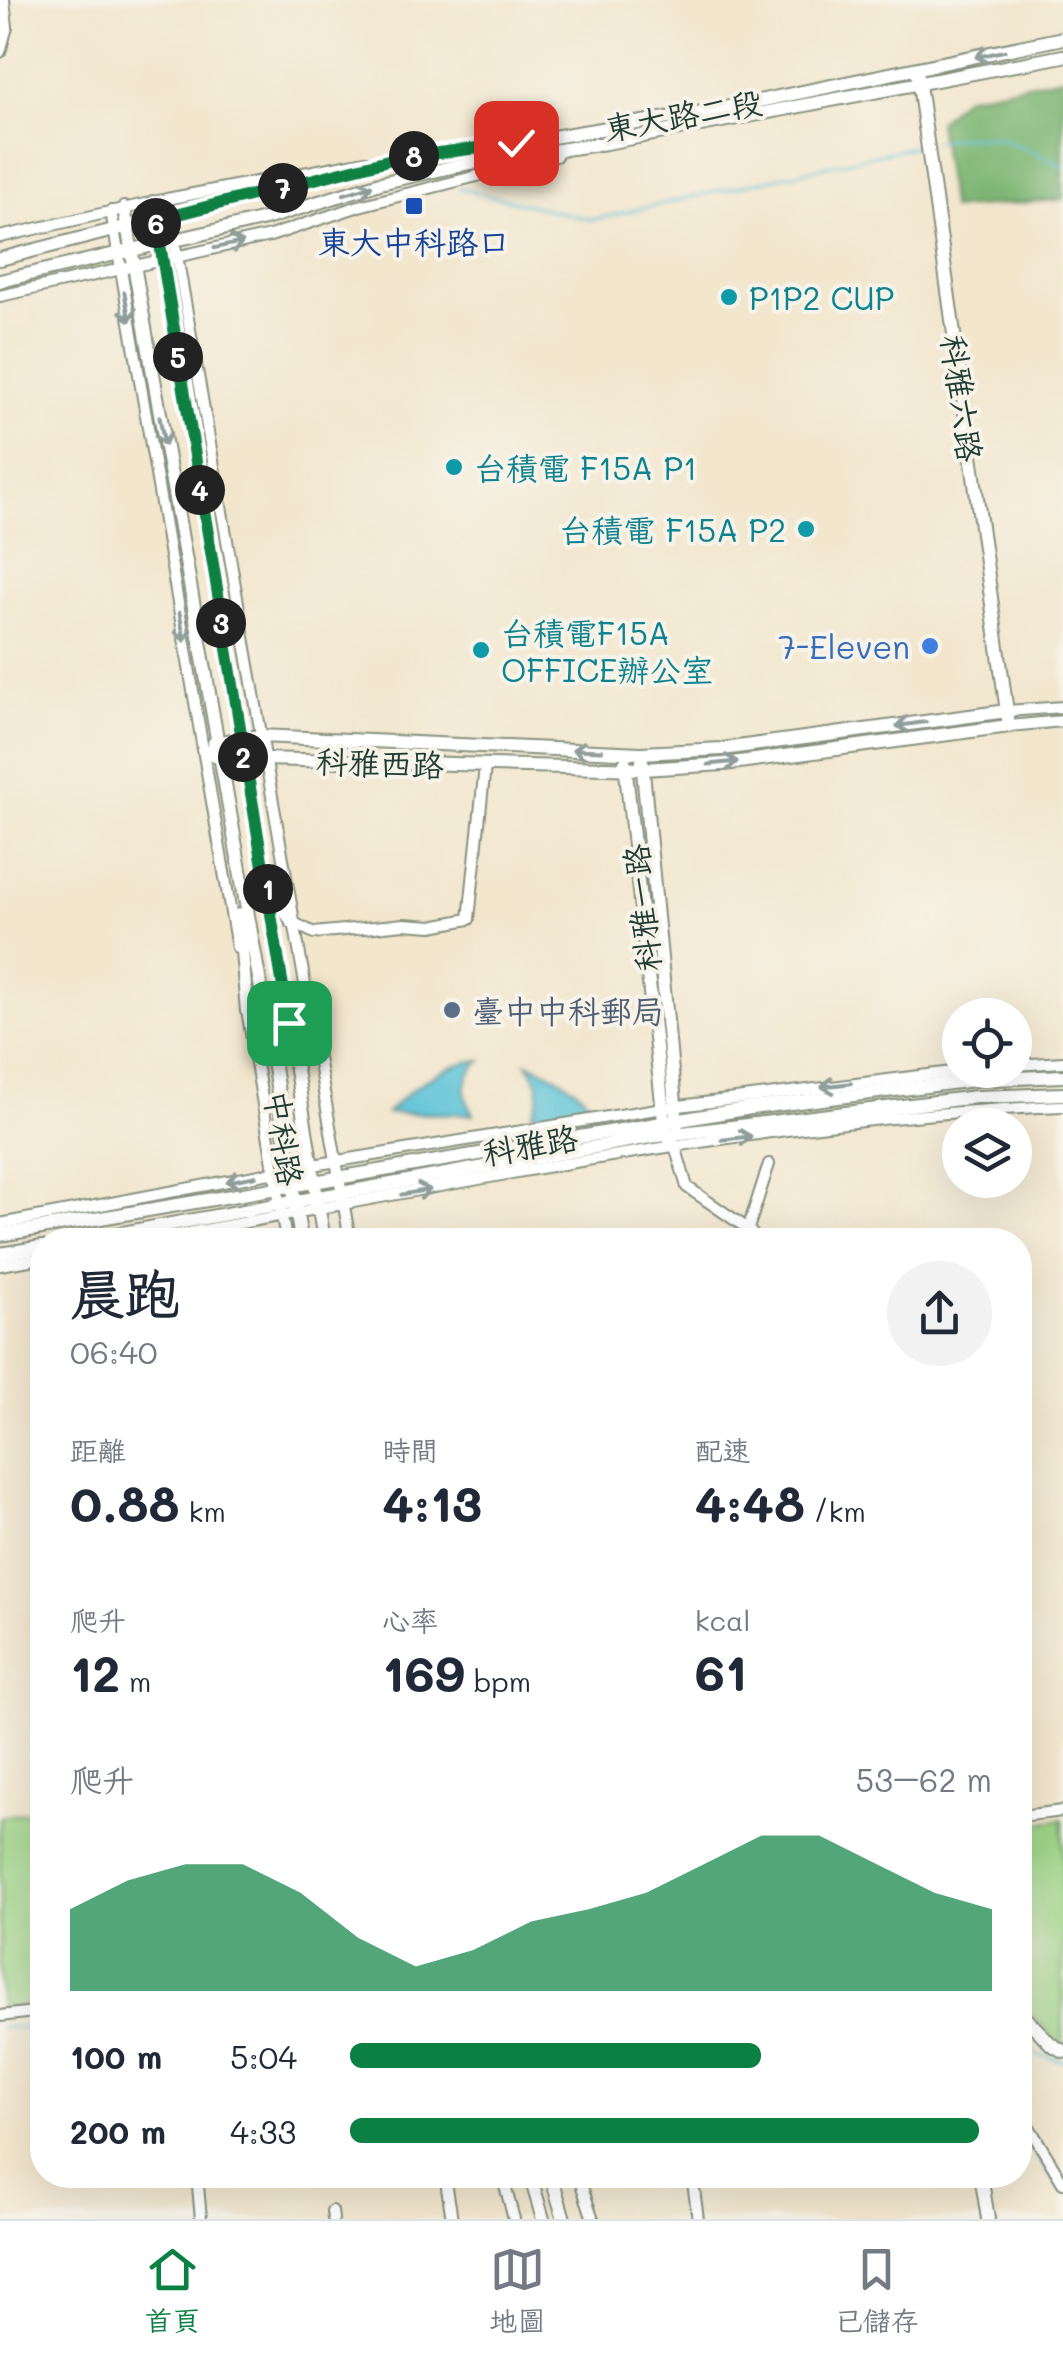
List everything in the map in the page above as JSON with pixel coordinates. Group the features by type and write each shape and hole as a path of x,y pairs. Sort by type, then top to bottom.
{"street":[{"path":"0,52 7,26 4,0"},
{"name":"東大路二段","path":"0,281 265,219 380,183 470,163 606,143 918,77 1063,38"},
{"name":"東大路二段","path":"0,259 392,159 1063,56"},
{"name":"科雅六路","path":"918,77 1008,719"},
{"path":"0,296 270,236 359,206 606,143"},
{"path":"0,237 350,162 392,159"},
{"name":"中科路","path":"160,201 162,259 322,1228"},
{"name":"中科路","path":"118,210 284,1228"},
{"name":"中科路","path":"162,218 177,256 348,1228"},
{"name":"中科路","path":"127,267 218,740 299,1228"},
{"name":"科雅西路","path":"203,750 220,758 243,759 642,769 724,764 1063,708"},
{"name":"科雅西路","path":"203,750 218,740 260,736 641,752 722,749 1008,719 1063,721"},
{"name":"科雅一路","path":"624,752 671,1124"},
{"name":"科雅一路","path":"641,752 671,1124"},
{"path":"266,880 292,922 314,933 468,920 485,766"},
{"path":"232,838 247,1011"},
{"path":"1032,1064 1063,1062"},
{"name":"科雅路","path":"201,1228 280,1210 294,1200 671,1124 942,1075"},
{"name":"科雅路","path":"0,1224 312,1165 671,1124 974,1080 1063,1076"},
{"name":"科雅路","path":"671,1124 746,1123 976,1097 1063,1094"},
{"name":"科雅路","path":"342,1191 671,1124 1063,1106"},
{"path":"671,1124 687,1187 747,1228"},
{"path":"748,1228 769,1164"},
{"name":"科雅路","path":"42,1228 276,1189 294,1200"},
{"name":"科雅路","path":"162,1228 280,1210"},
{"name":"科雅路","path":"0,1235 30,1230"},
{"path":"0,1254 30,1249"},
{"path":"0,1266 30,1260"},
{"path":"1032,1815 1063,1812"},
{"path":"0,2016 30,2012"},
{"path":"1032,2025 1063,2051"},
{"path":"1032,2132 1063,2183"},
{"path":"197,2188 200,2219"},
{"path":"447,2188 452,2219"},
{"path":"506,2188 514,2219"},
{"path":"534,2188 543,2219"},
{"path":"555,2188 564,2219"},
{"path":"582,2188 593,2219"},
{"path":"694,2188 698,2219"},
{"path":"983,2188 988,2219"}],"green space":[{"path":"1063,77 1063,199 951,209 938,122 964,97"},
{"path":"30,1812 30,2004 0,2008 0,1817"},
{"path":"1063,1819 1063,2045 1032,2015 1032,1824"}],"water":[{"path":"483,1060 471,1071 466,1085 473,1114 387,1113 430,1077"},
{"path":"527,1063 567,1083 599,1113 532,1113 538,1087"}],"waterway":[{"path":"933,142 971,136 1000,139 1063,166"},
{"path":"459,188 592,220 920,145"},
{"path":"0,2027 30,2028"},
{"path":"1032,2049 1037,2055 1063,2061"},
{"path":"1032,2149 1063,2192"},
{"path":"204,2188 207,2219"}],"place":[{"name":"東大中科路口","path":"414,206"},
{"name":"P1P2 CUP","path":"729,297"},
{"name":"台積電 F15A P1","path":"454,467"},
{"name":"台積電 F15A P2","path":"806,529"},
{"name":"7-Eleven","path":"930,646"},
{"name":"台積電F15A OFFICE辦公室","path":"481,650"},
{"name":"臺中中科郵局","path":"452,1010"}],"route":[{"path":"289,1023 156,220 392,159 516,143"}]}
